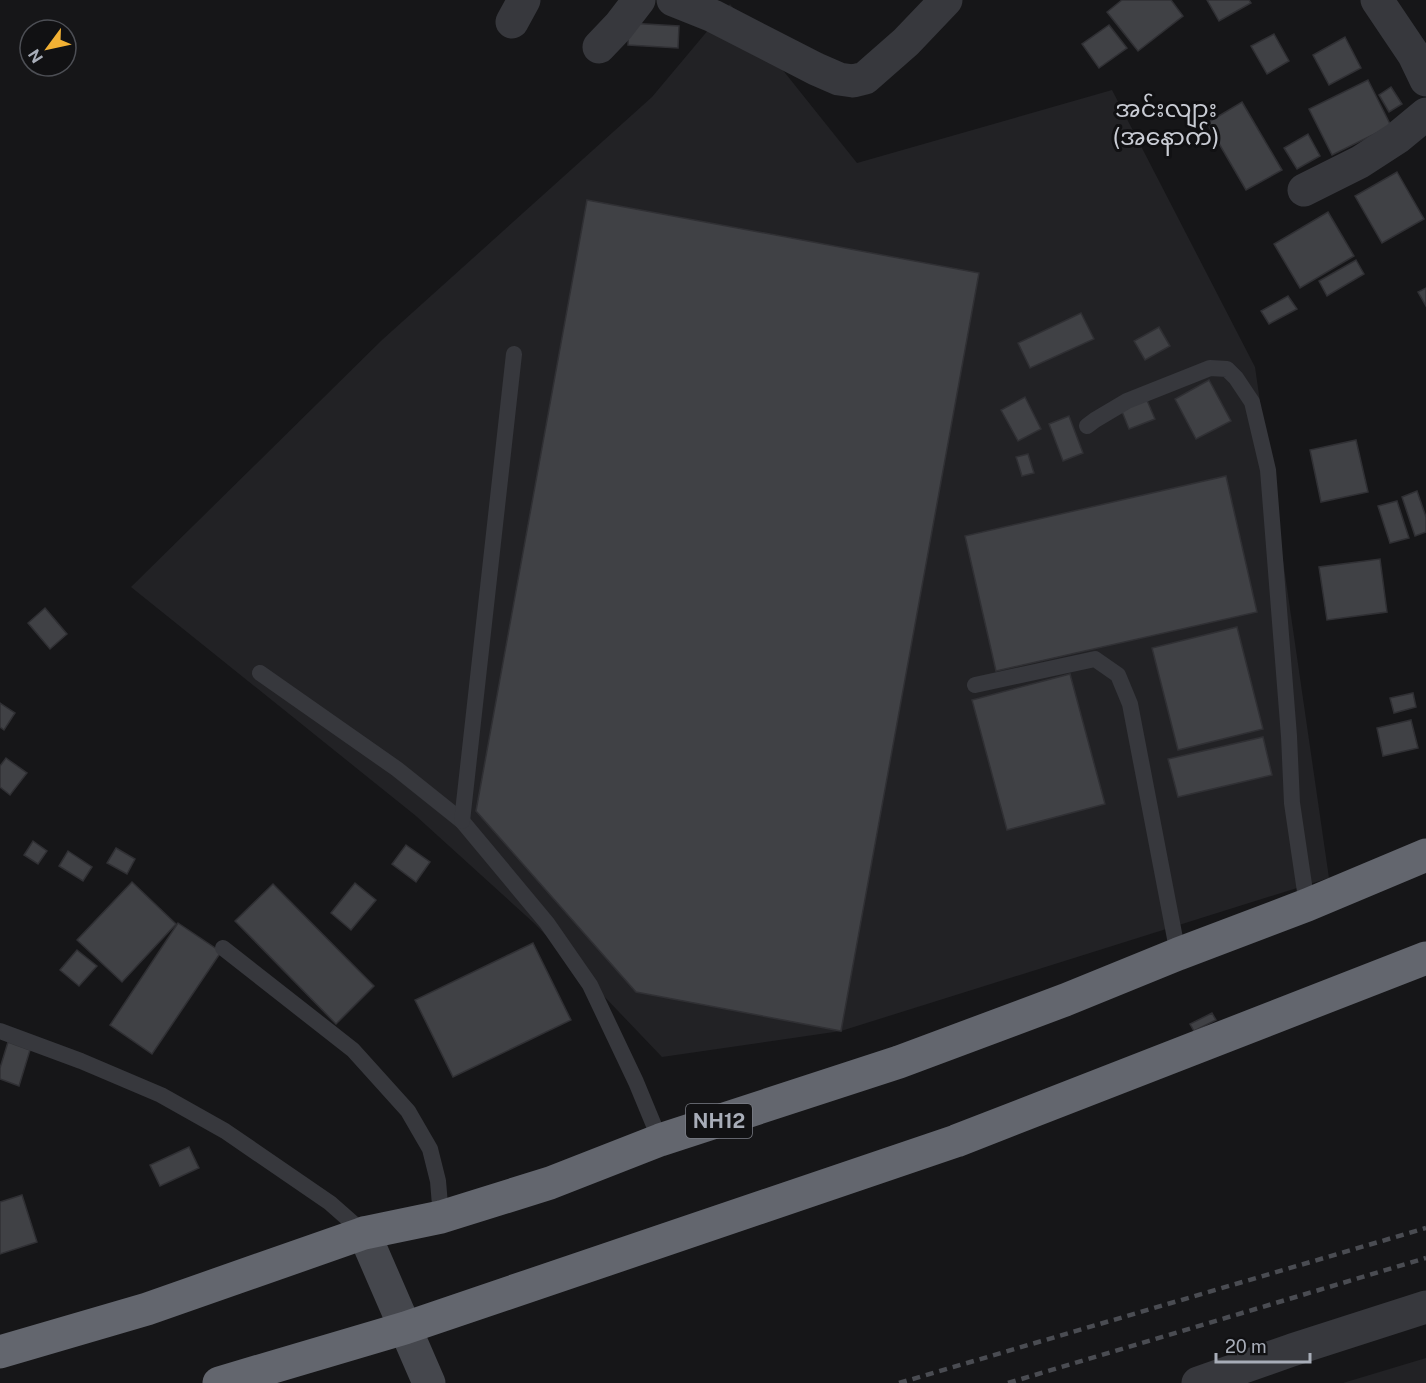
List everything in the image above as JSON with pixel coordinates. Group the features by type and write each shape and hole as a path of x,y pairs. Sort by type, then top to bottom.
{"highway":[{"name":"NH12","path":"0,1352 147,1309 363,1233 441,1217 550,1183 660,1140 899,1062 1307,905 1426,855"},
{"path":"219,1383 405,1328 956,1141 1426,958"}],"street":[{"path":"599,47 639,0"},
{"path":"673,0 713,16 816,69 839,79 853,81 865,78 906,42 946,0"},
{"path":"1377,0 1414,55 1426,80"},
{"path":"1304,190 1360,162 1397,138 1426,114"},
{"path":"363,1233 429,1383"},
{"path":"1198,1383 1426,1306"}],"lane":[{"path":"462,821 514,354"},
{"path":"1087,426 1127,401 1210,368 1227,369 1252,402 1268,470 1289,736 1292,803 1307,905"},
{"path":"975,685 1095,659 1118,675 1130,704 1178,954"},
{"path":"260,673 397,769 462,821 547,923 590,985 636,1082 660,1140"},
{"path":"223,948 353,1050 408,1111 430,1149 438,1181 441,1217"},
{"path":"0,1031 81,1061 161,1095 225,1131 330,1203 363,1233"}],"shaded area":[{"path":"730,4 857,163 1112,90 1255,367 1329,878 841,1031 662,1057 535,924 416,816 131,587 382,340 652,97"},
{"path":"1426,1358 1426,1383 1343,1383"}],"building":[{"path":"1122,0 1171,0 1183,16 1138,51 1107,12"},
{"path":"1207,0 1249,0 1251,3 1219,21"},
{"path":"629,23 679,26 678,48 628,45"},
{"path":"1109,25 1127,48 1099,68 1082,44"},
{"path":"1274,34 1289,61 1267,74 1251,46"},
{"path":"1345,37 1361,68 1329,85 1313,55"},
{"path":"1368,80 1391,126 1332,155 1309,109"},
{"path":"1391,87 1402,104 1389,112 1379,95"},
{"path":"1242,102 1282,170 1246,190 1207,123"},
{"path":"1308,134 1320,156 1297,169 1284,148"},
{"path":"1397,172 1424,219 1382,243 1355,196"},
{"path":"587,200 979,273 841,1031 636,992 476,811"},
{"path":"1328,212 1354,256 1300,288 1274,244"},
{"path":"1356,260 1364,274 1327,296 1319,281"},
{"path":"1426,288 1426,306 1418,292"},
{"path":"1288,296 1297,309 1269,324 1261,311"},
{"path":"1081,313 1094,339 1030,368 1018,343"},
{"path":"1159,327 1170,346 1145,360 1134,341"},
{"path":"1209,380 1231,421 1196,439 1175,399"},
{"path":"1025,397 1041,429 1018,441 1001,410"},
{"path":"1146,398 1155,419 1129,429 1121,409"},
{"path":"1069,416 1083,453 1063,461 1049,424"},
{"path":"1356,440 1368,492 1321,502 1310,450"},
{"path":"1028,454 1034,473 1022,476 1016,457"},
{"path":"1226,476 1257,612 996,671 965,536"},
{"path":"1417,491 1426,517 1426,532 1415,536 1402,497"},
{"path":"1397,501 1409,538 1390,543 1378,506"},
{"path":"1380,559 1387,612 1327,620 1319,567"},
{"path":"45,608 67,634 50,649 28,623"},
{"path":"1237,627 1263,729 1178,750 1152,648"},
{"path":"1070,674 1105,804 1007,830 972,700"},
{"path":"1413,693 1416,707 1394,713 1390,698"},
{"path":"0,703 15,713 4,730 0,727"},
{"path":"1411,720 1418,748 1383,756 1377,728"},
{"path":"1263,737 1272,775 1178,797 1168,759"},
{"path":"6,758 27,773 10,795 0,787 0,766"},
{"path":"33,841 47,851 38,864 24,855"},
{"path":"406,845 430,862 416,882 392,864"},
{"path":"116,848 135,859 127,874 107,863"},
{"path":"68,851 92,867 83,881 59,866"},
{"path":"132,882 176,924 122,982 77,940"},
{"path":"355,883 376,900 351,930 331,913"},
{"path":"273,884 374,986 336,1024 235,921"},
{"path":"178,923 221,952 152,1054 110,1025"},
{"path":"533,943 571,1020 453,1077 415,1000"},
{"path":"77,950 97,966 79,986 60,970"},
{"path":"1212,1013 1216,1020 1194,1031 1190,1024"},
{"path":"8,1042 30,1050 19,1086 0,1079 0,1068"},
{"path":"189,1147 199,1168 160,1186 150,1165"},
{"path":"22,1195 37,1242 0,1254 0,1202"}],"railway":[{"path":"899,1383 1426,1228"},
{"path":"1008,1383 1426,1258"}],"district":[{"name":"အင်းလျား (အနောက်)","path":"1166,123"}]}
